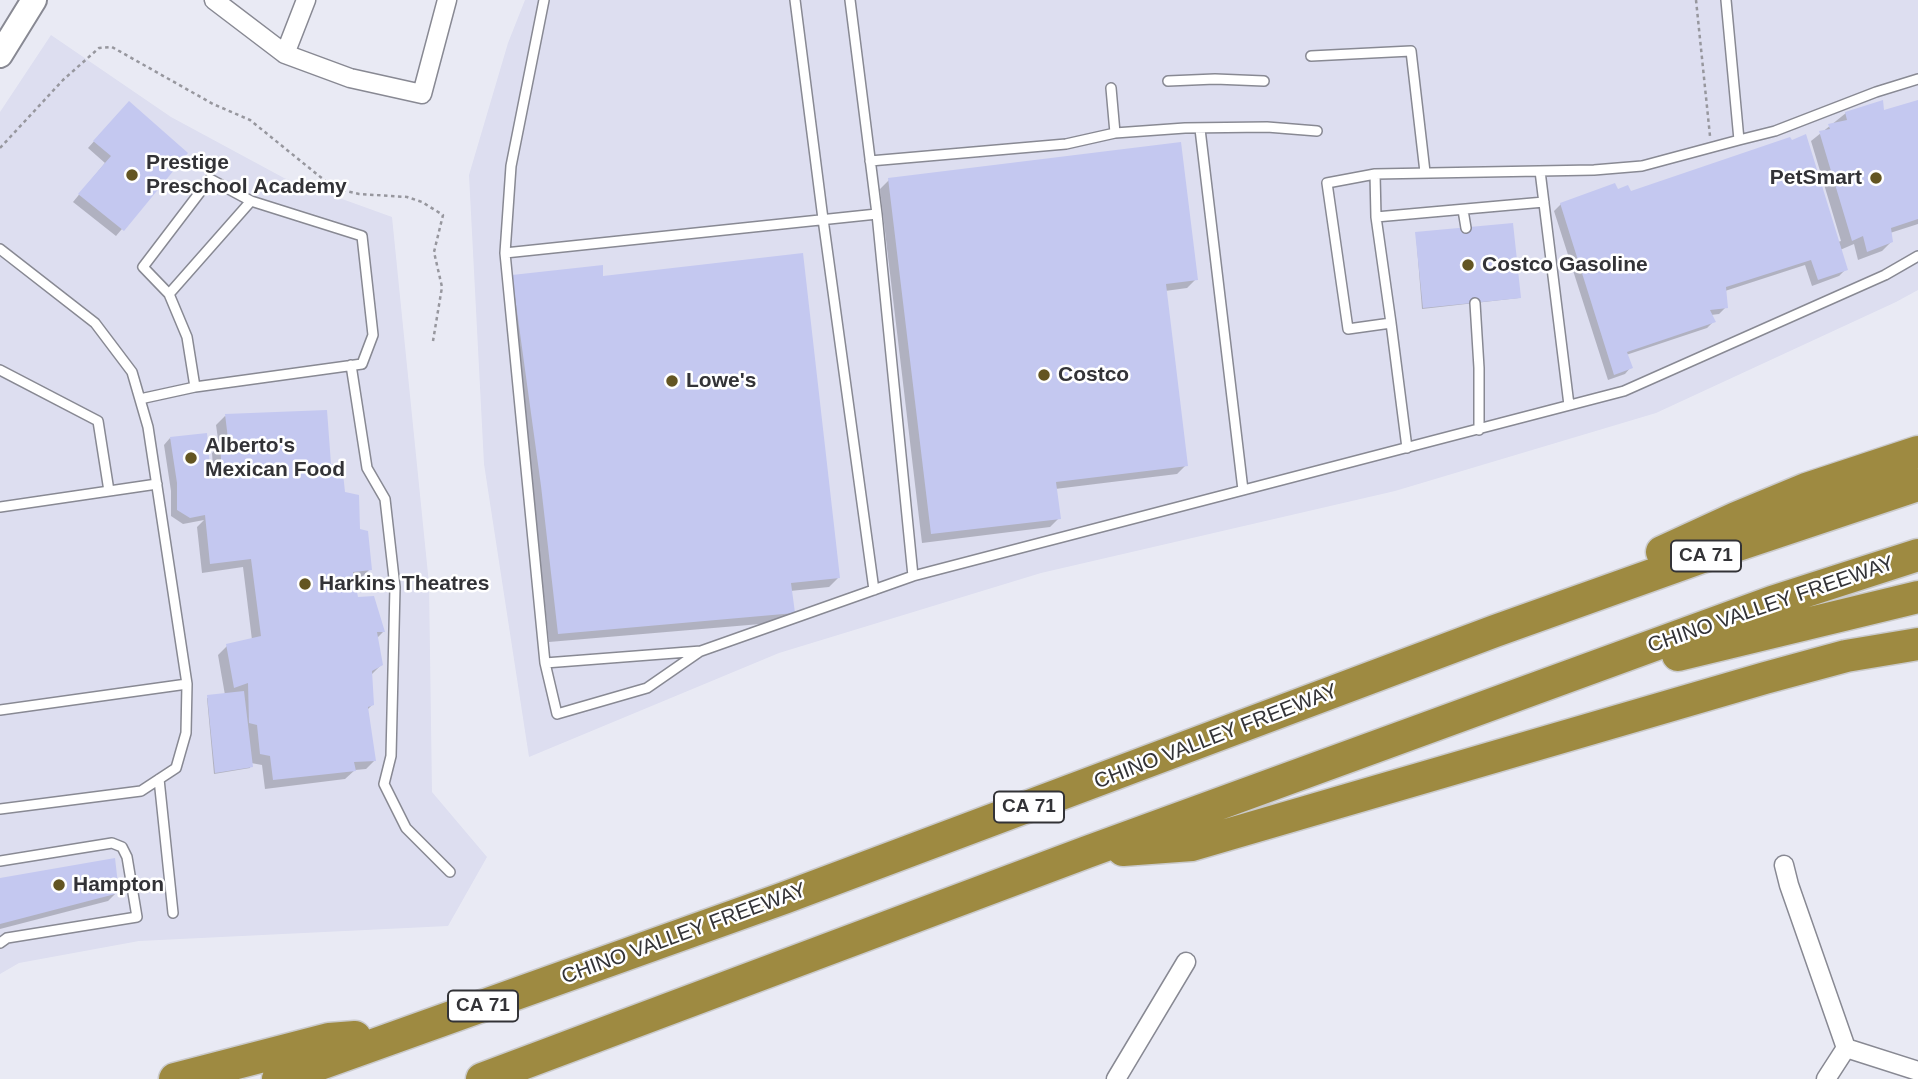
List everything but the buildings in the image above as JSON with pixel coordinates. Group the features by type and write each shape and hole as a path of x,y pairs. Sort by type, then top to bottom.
{"highway":[{"path":"1495,631 1736,518 1806,489 1918,452"},
{"name":"CHINO VALLEY FREEWAY","path":"278,1079 784,898 1495,631 1708,555 1918,485"},
{"name":"CHINO VALLEY FREEWAY","path":"482,1079 1087,852 1772,602 1918,555"},
{"path":"1537,689 1918,597"},
{"path":"1087,852 1192,845 1765,678 1846,656 1918,644"},
{"path":"175,1079 329,1039 405,1033"}],"main road":[{"path":"0,55 34,0"}],"street":[{"path":"214,0 285,54 349,78 422,94 447,0"},
{"path":"285,54 306,0"},
{"path":"1784,865 1846,1048"},
{"path":"1116,1079 1186,962"},
{"path":"1846,1048 1918,1071"},
{"path":"1826,1079 1846,1048"}],"lane":[{"path":"544,0 511,166 505,253 545,663 557,714 647,688 701,651 913,576 1624,391 1885,275 1918,256"},
{"path":"795,0 874,590"},
{"path":"850,0 877,214 913,576"},
{"path":"1726,0 1739,140"},
{"path":"1311,57 1411,51 1425,172"},
{"path":"1391,323 1348,329 1326,183 1375,174 1642,166 1775,131 1876,92 1918,79"},
{"path":"1168,81 1264,81"},
{"path":"1111,88 1115,133"},
{"path":"870,161 1066,144 1115,133 1267,127 1317,131"},
{"path":"1200,128 1242,490"},
{"path":"1540,171 1569,405"},
{"path":"1375,174 1376,218 1407,449"},
{"path":"140,399 195,387 362,364 373,335 362,236 251,201 210,178 143,267 169,295 187,337 195,387"},
{"path":"169,295 251,201"},
{"path":"1376,218 1544,202"},
{"path":"1463,210 1465,228"},
{"path":"505,253 877,214"},
{"path":"0,249 95,323 132,372 148,427 187,684 186,733 176,768 141,792 0,809"},
{"path":"1475,303 1479,430"},
{"path":"351,365 367,468 385,499 395,587 391,756 384,784 406,828 450,872"},
{"path":"0,370 98,421 109,491"},
{"path":"0,507 157,484"},
{"path":"545,663 701,651"},
{"path":"0,710 187,684"},
{"path":"159,779 173,913"},
{"path":"0,860 112,843 122,847 127,857 137,917 7,938 0,943"}],"path":[{"path":"1696,0 1708,131 1714,146"},
{"path":"0,148 63,80 99,48 112,47 212,104 250,120 334,188 359,194 407,197 422,202 443,215 434,253 442,287 433,341"}],"shaded area":[{"path":"525,0 1918,0 1918,290 1656,413 1395,491 1041,573 779,653 529,757 484,464 469,175 508,43"},
{"path":"51,35 171,117 284,178 392,217 429,584 432,792 487,857 448,926 139,941 19,963 0,974 0,112"}],"place":[{"name":"Prestige Preschool Academy","path":"132,175"},
{"name":"PetSmart","path":"1876,178"},
{"name":"Costco Gasoline","path":"1468,265"},
{"name":"Costco","path":"1044,375"},
{"name":"Lowe's","path":"672,381"},
{"name":"Alberto's Mexican Food","path":"191,458"},
{"name":"Harkins Theatres","path":"305,584"},
{"name":"Hampton","path":"59,885"}]}
